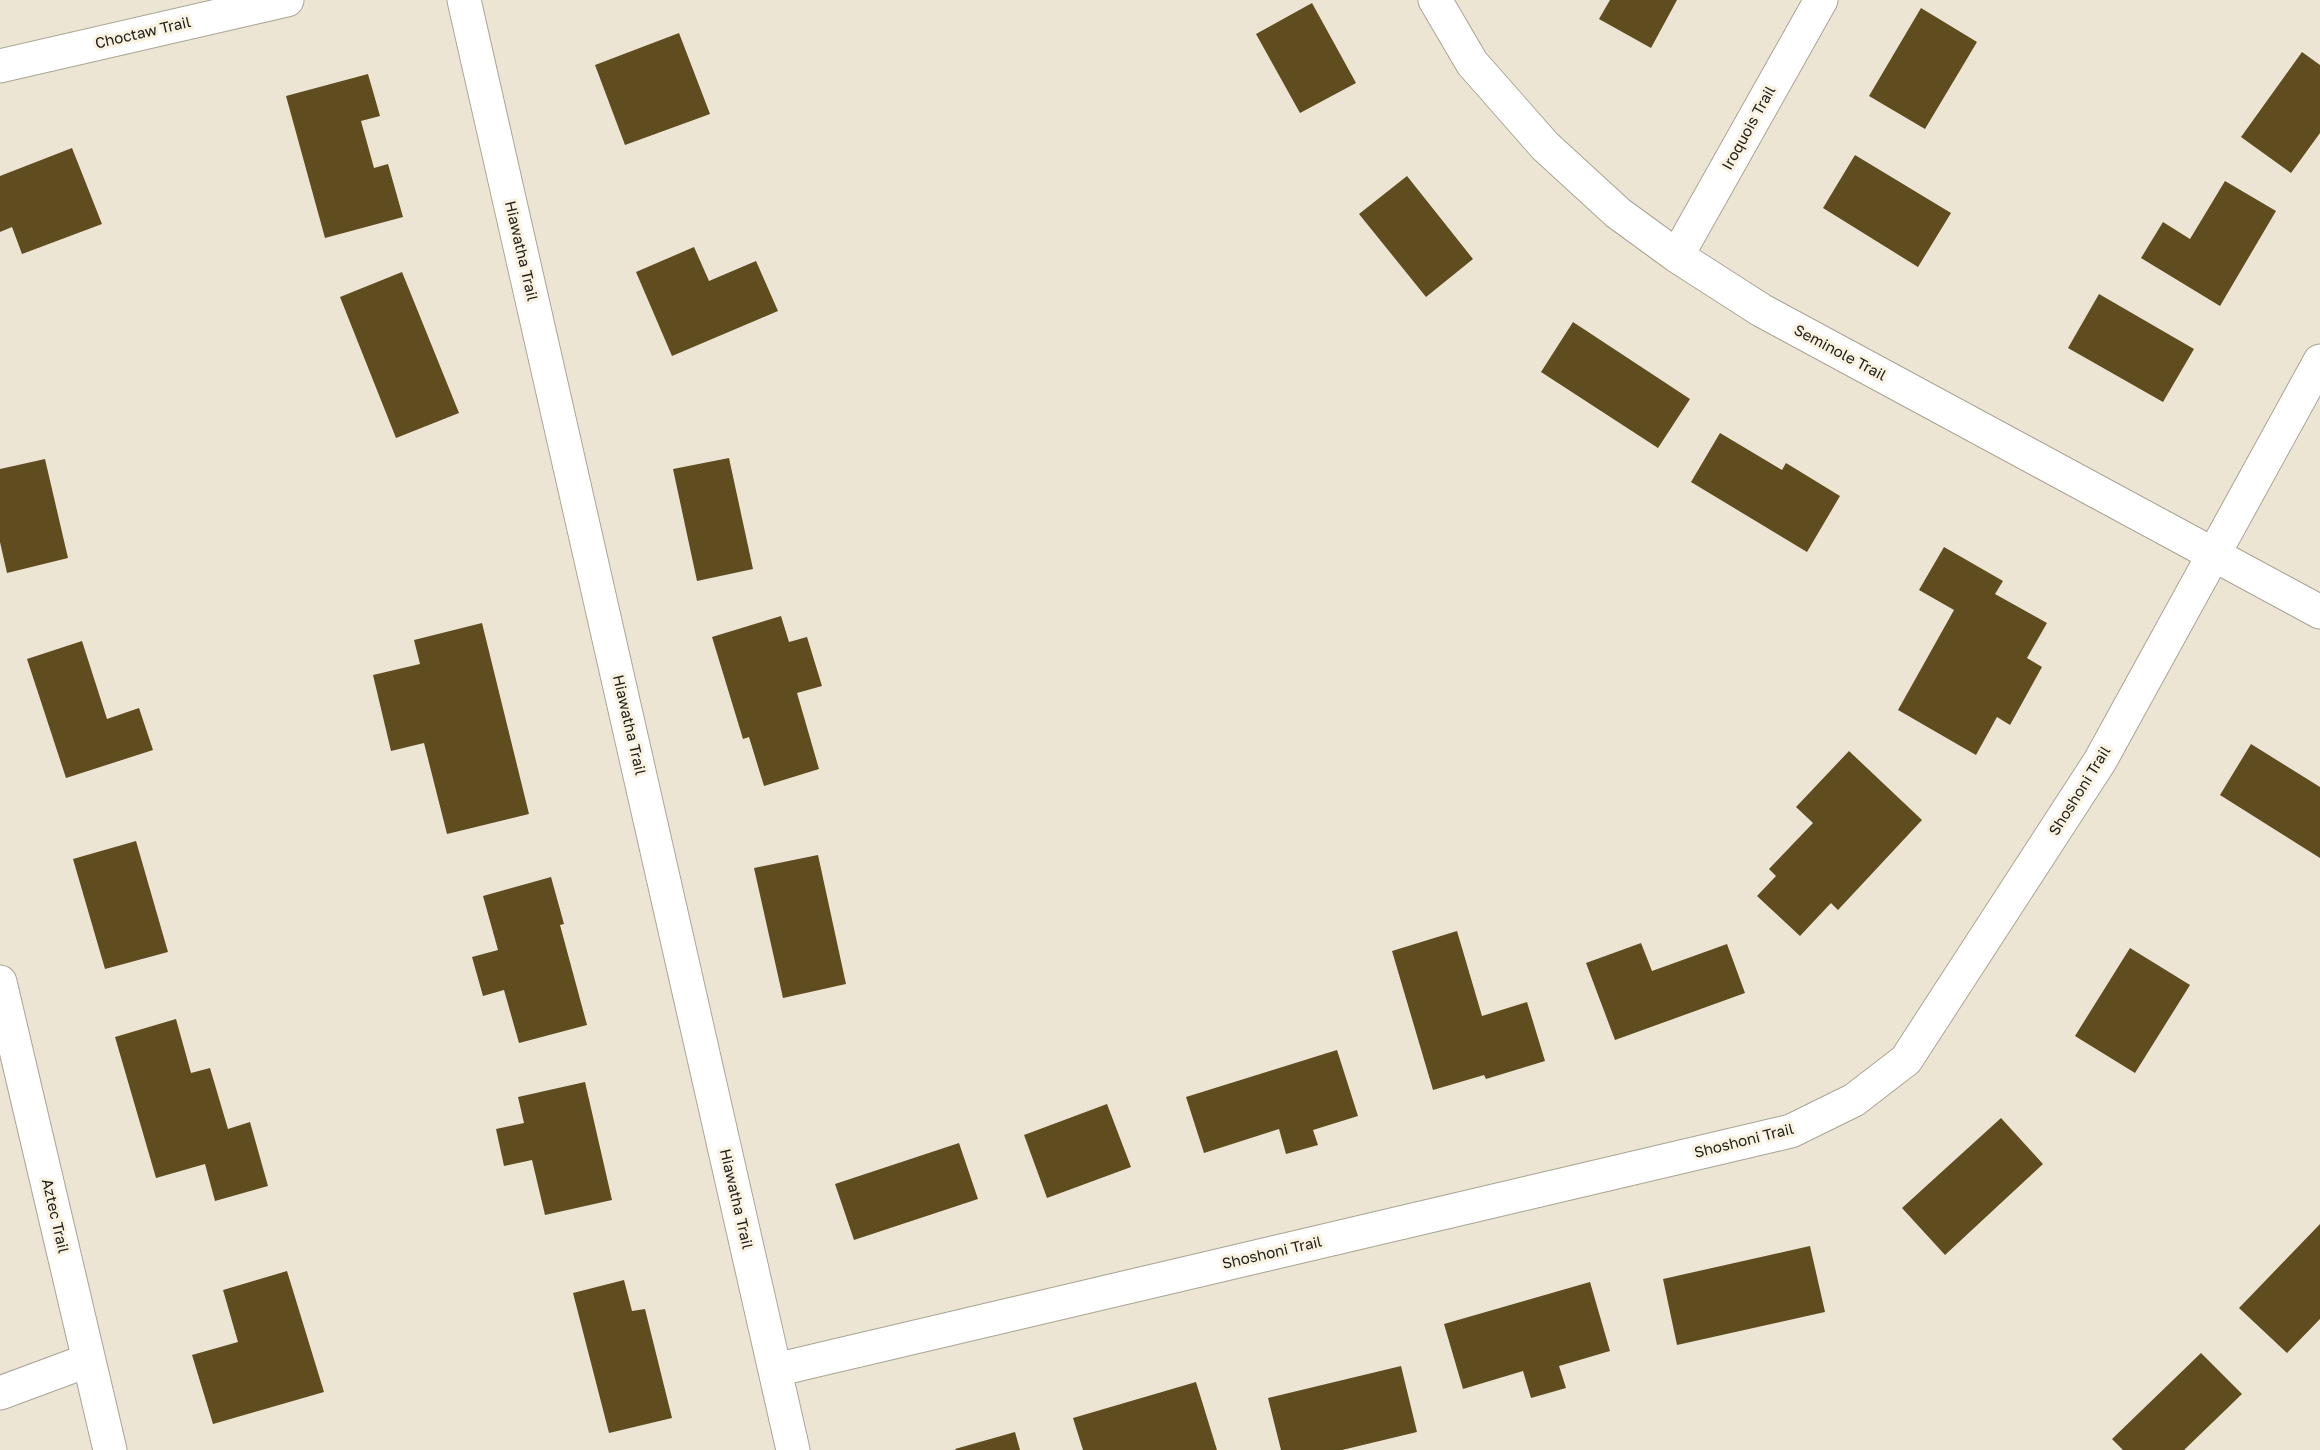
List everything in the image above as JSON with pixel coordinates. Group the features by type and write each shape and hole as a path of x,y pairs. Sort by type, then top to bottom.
{"street":[{"name":"Choctaw Trail","path":"0,66 287,0"},
{"name":"Hiawatha Trail","path":"464,0 793,1450"},
{"name":"Seminole Trail","path":"1435,0 1472,63 1545,146 1618,213 1677,256 1761,310 2320,612"},
{"name":"Iroquois Trail","path":"1677,256 1821,0"},
{"name":"Shoshoni Trail","path":"775,1370 1791,1131 1854,1100 1906,1059 2100,761 2320,361"},
{"name":"Aztec Trail","path":"0,982 110,1450"},
{"path":"0,1393 89,1360"}],"building":[{"path":"1610,0 1677,0 1651,48 1599,19"},
{"path":"1312,3 1356,83 1300,113 1256,34"},
{"path":"1921,8 1977,42 1925,129 1869,96"},
{"path":"679,33 710,114 625,145 595,65"},
{"path":"2302,52 2320,65 2320,133 2291,173 2241,137"},
{"path":"368,74 380,116 361,121 374,168 388,164 403,217 325,238 286,96"},
{"path":"72,148 102,224 22,254 12,227 0,232 0,176"},
{"path":"1855,155 1951,213 1918,267 1823,208"},
{"path":"1407,176 1473,259 1426,297 1359,214"},
{"path":"2225,181 2276,211 2220,306 2141,258 2163,222 2190,239"},
{"path":"694,247 709,281 756,261 778,311 672,356 636,272"},
{"path":"402,272 459,413 396,438 340,297"},
{"path":"2099,294 2194,349 2163,402 2068,348"},
{"path":"1573,322 1690,399 1658,448 1541,372"},
{"path":"1720,433 1782,470 1786,463 1840,496 1807,552 1691,482"},
{"path":"729,458 753,569 697,581 673,469"},
{"path":"45,459 68,558 7,573 0,542 0,469"},
{"path":"1944,547 2003,581 1995,594 2047,623 2027,658 2042,667 2010,725 1997,717 1976,755 1898,710 1954,610 1919,590"},
{"path":"781,616 789,642 807,637 822,686 797,693 819,769 764,786 749,737 743,739 712,637"},
{"path":"482,623 529,814 447,834 424,743 391,751 373,675 420,664 414,640"},
{"path":"82,641 107,719 139,708 153,750 66,778 27,659"},
{"path":"2251,744 2320,787 2320,858 2220,795"},
{"path":"1849,751 1922,820 1838,910 1831,903 1800,936 1757,896 1776,876 1769,869 1813,823 1796,807"},
{"path":"136,841 168,952 105,969 73,859"},
{"path":"818,855 846,984 783,998 754,868"},
{"path":"551,877 564,924 560,925 587,1025 519,1043 504,990 483,996 472,957 498,950 483,896"},
{"path":"1457,931 1482,1016 1527,1002 1545,1061 1486,1079 1484,1075 1433,1090 1392,951"},
{"path":"1641,943 1652,971 1727,944 1745,993 1615,1040 1586,963"},
{"path":"2130,948 2190,985 2135,1073 2075,1036"},
{"path":"176,1019 191,1073 210,1068 228,1129 250,1122 268,1186 215,1201 205,1164 156,1178 115,1037"},
{"path":"1337,1050 1358,1116 1313,1130 1318,1145 1286,1154 1279,1129 1204,1153 1186,1097"},
{"path":"585,1082 612,1200 545,1215 532,1160 504,1166 496,1129 524,1123 518,1097"},
{"path":"1107,1104 1131,1167 1047,1198 1024,1135"},
{"path":"2001,1118 2043,1164 1945,1255 1902,1208"},
{"path":"959,1143 978,1199 854,1240 835,1184"},
{"path":"2320,1224 2320,1319 2287,1353 2239,1308"},
{"path":"1810,1246 1825,1312 1677,1345 1663,1279"},
{"path":"287,1271 324,1392 213,1424 192,1355 238,1342 223,1290"},
{"path":"624,1280 632,1311 645,1309 672,1418 609,1433 573,1293"},
{"path":"1590,1282 1610,1351 1559,1366 1566,1388 1531,1398 1523,1371 1463,1389 1444,1324"},
{"path":"2201,1353 2242,1394 2184,1450 2123,1450 2112,1439"},
{"path":"1401,1366 1417,1432 1342,1450 1281,1450 1268,1398"},
{"path":"1196,1382 1217,1450 1083,1450 1073,1418"},
{"path":"1015,1432 1020,1450 955,1449"}]}
